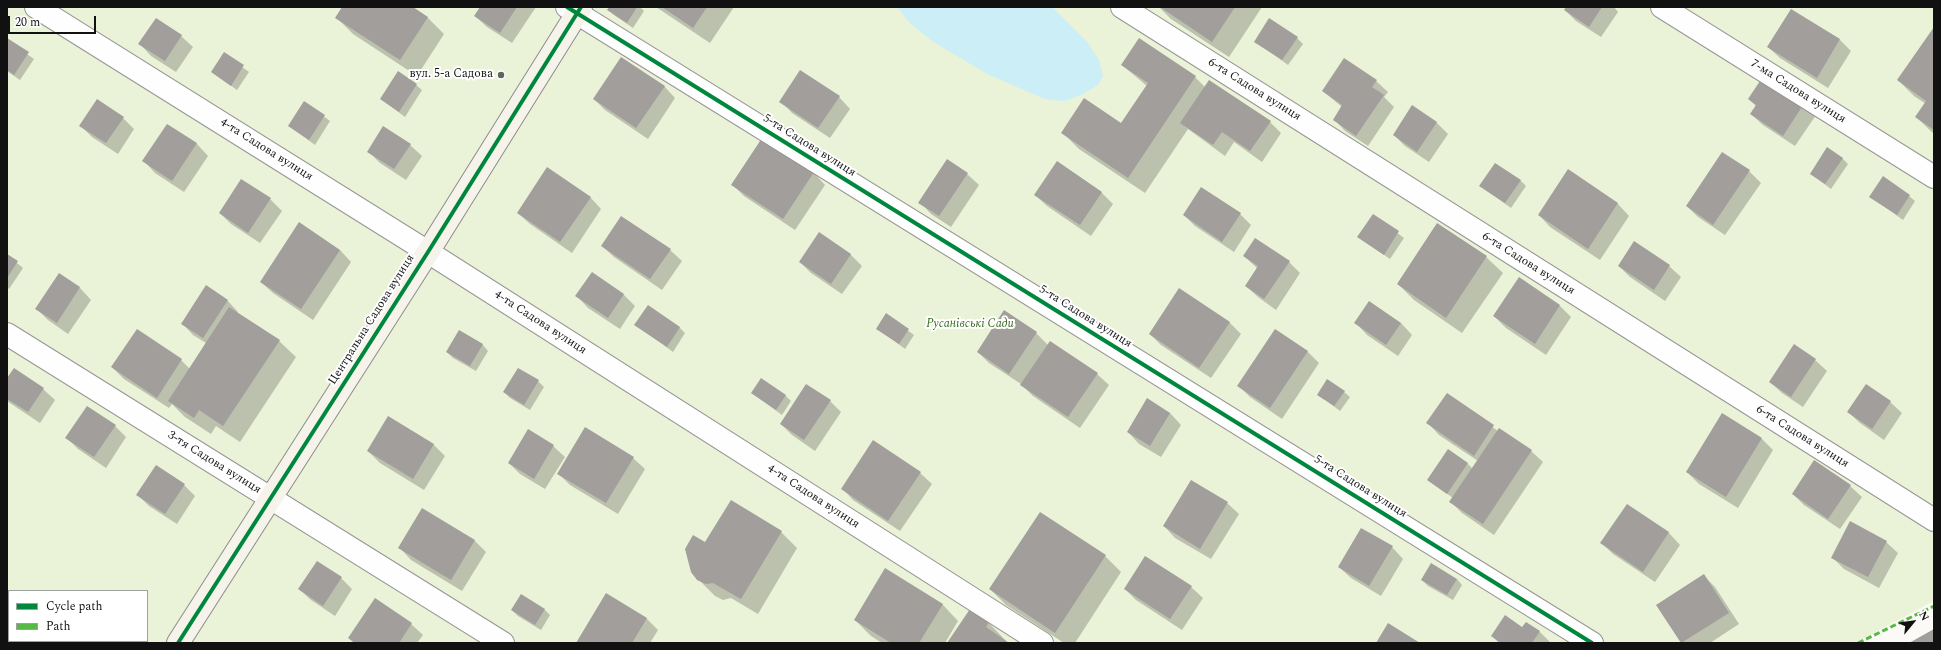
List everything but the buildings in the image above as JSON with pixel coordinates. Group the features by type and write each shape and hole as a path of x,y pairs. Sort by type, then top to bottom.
{"main road":[{"name":"Центральна Садова вулиця","path":"178,643 428,252 575,9"}],"street":[{"name":"4-та Садова вулиця","path":"36,7 428,252 1042,643"},
{"name":"6-та Садова вулиця","path":"1122,7 1934,520"},
{"name":"7-ма Садова вулиця","path":"1662,7 1934,177"},
{"name":"5-та Садова вулиця","path":"575,9 1592,643"},
{"name":"3-тя Садова вулиця","path":"7,334 503,643"}],"green space":[{"name":"Русанівські Сади","path":"7,7 1934,7 1934,601 1855,643 7,643"}],"water":[{"path":"897,7 1052,7 1087,42 1099,60 1103,76 1098,85 1081,95 1064,101 1045,99 987,74 932,41 910,23"}],"marked path":[{"path":"1858,643 1934,606"}],"cycle path":[{"path":"567,7 1592,643"},
{"path":"178,643 428,252 581,7"}],"place":[{"name":"вул. 5-а Садова","path":"501,75"}]}
